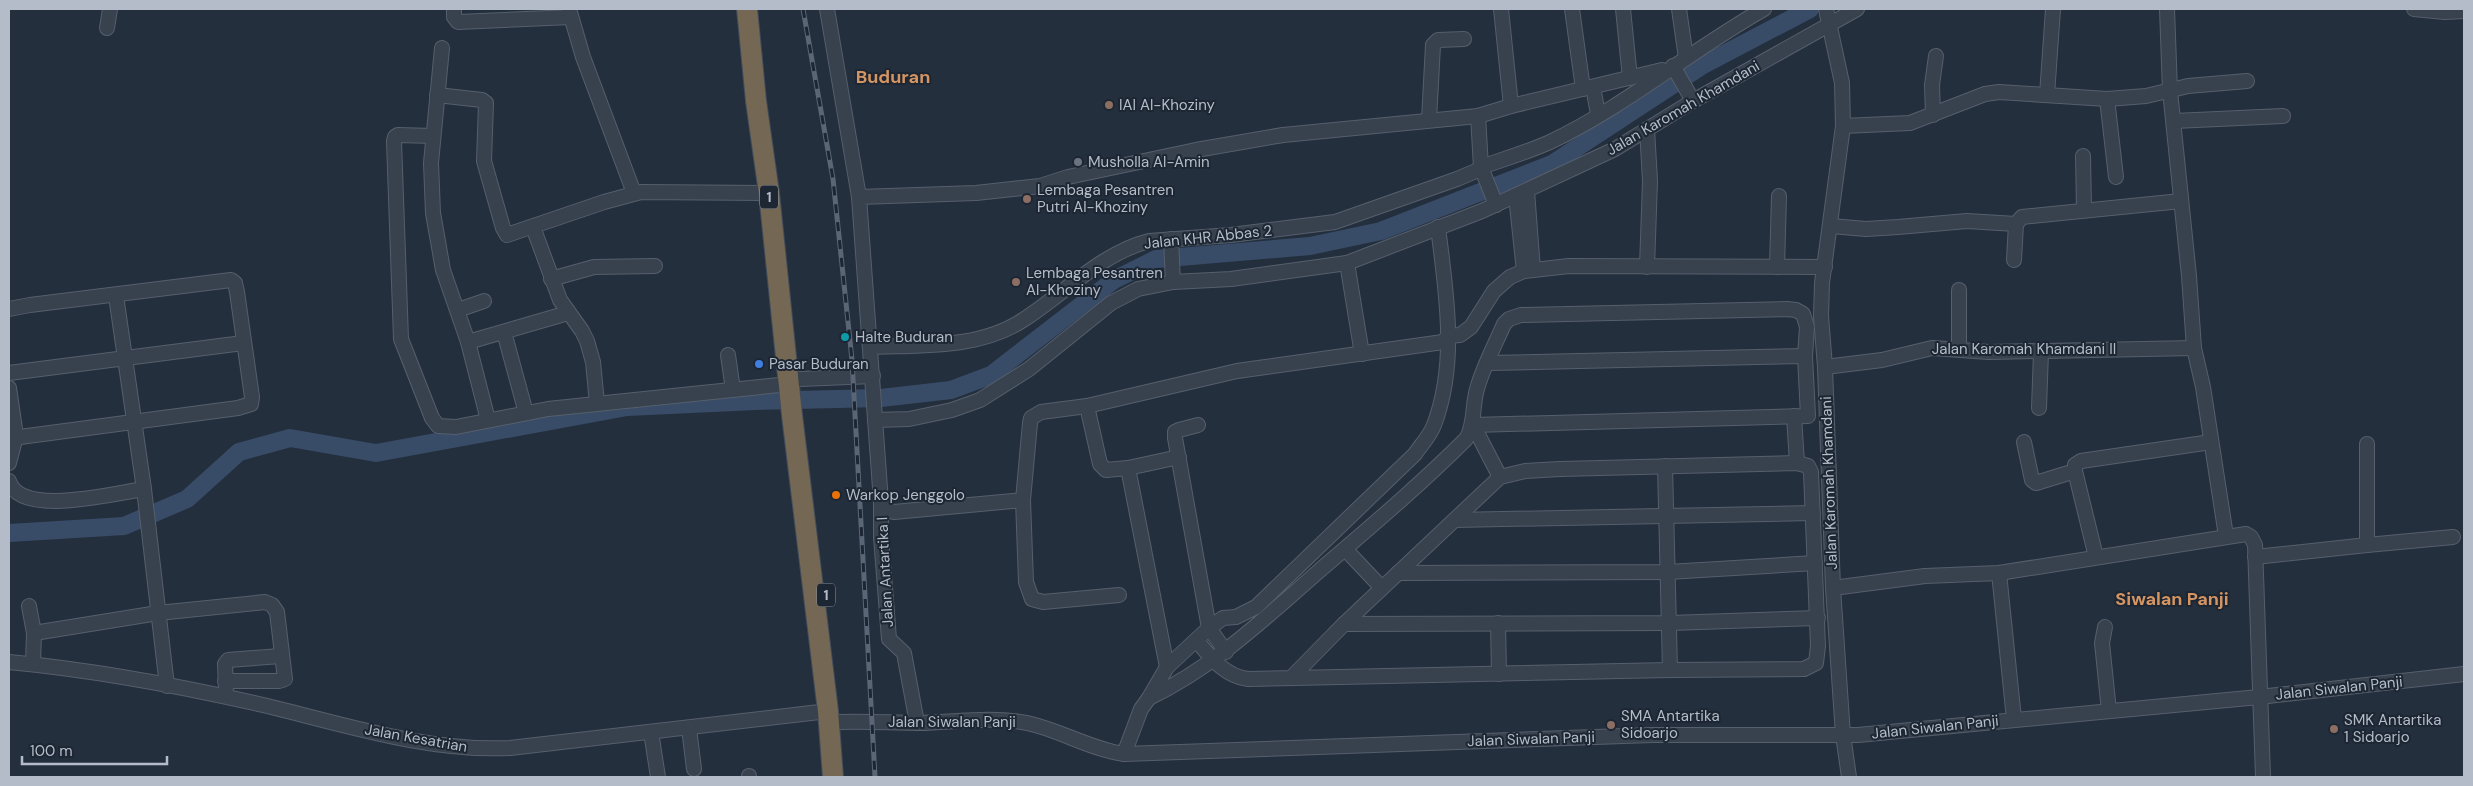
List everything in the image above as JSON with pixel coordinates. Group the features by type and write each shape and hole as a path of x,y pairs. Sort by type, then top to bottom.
{"highway":[{"name":"1","path":"747,9 763,101"},
{"name":"1","path":"760,9 768,193 795,382"},
{"name":"1","path":"766,131 780,182 798,414 834,716 844,777"},
{"name":"1","path":"832,777 834,716"}],"street":[{"path":"107,28 110,9"},
{"path":"454,9 454,17 458,22 570,13 586,65 634,193"},
{"name":"Jalan Antartika I","path":"827,9 859,197 881,502 880,537 889,639 904,653 917,723"},
{"path":"1501,9 1511,106"},
{"path":"1572,9 1588,88 1598,114"},
{"path":"1623,9 1630,78"},
{"path":"1679,9 1686,58"},
{"path":"859,197 976,193 1040,186 1068,177 1187,152 1273,137 1478,116 1511,106 1630,78 1673,70 1686,58 1764,9"},
{"path":"1826,9 1830,24 1857,9"},
{"path":"2047,95 2053,9"},
{"path":"2167,9 2170,91 2194,348 2203,387 2226,536"},
{"path":"2414,9 2445,12 2464,11"},
{"name":"Jalan Karomah Khamdani","path":"875,413 909,418 968,406 1029,369 1094,316 1124,295 1138,289 1172,278 1231,279 1347,263 1438,227 1494,201 1521,194 1615,150 1647,129 1690,96 1830,24 1842,83 1843,126 1825,267 1821,316 1825,367 1833,588 1842,735 1849,777"},
{"path":"1429,120 1433,45 1438,40 1464,38"},
{"path":"442,48 430,177 433,213 441,260 468,342 488,420"},
{"path":"1933,115 1932,84 1936,56"},
{"path":"1673,70 1690,96"},
{"name":"Jalan KHR Abbas 2","path":"870,347 942,344 990,337 1022,321 1124,250 1149,241 1170,242 1335,222 1476,171 1483,171 1550,142 1673,70"},
{"path":"1843,126 1910,123 1985,94 1999,92 2107,99 2146,96 2188,86 2247,81"},
{"path":"437,96 480,99 486,102 484,161 506,234 510,235 634,193 657,190 768,193"},
{"path":"2107,99 2116,177"},
{"path":"1478,116 1483,171 1494,201"},
{"path":"2174,121 2284,116"},
{"path":"1647,129 1650,181 1647,267"},
{"path":"433,136 403,135 396,136 394,139 401,338 436,424 447,428 526,413 795,382 873,382"},
{"path":"2083,156 2084,209"},
{"path":"1521,194 1529,270"},
{"path":"1777,267 1779,196"},
{"path":"2014,260 2016,224 2018,220 2028,215 2181,201"},
{"path":"1831,226 1890,228 1967,221 2016,224"},
{"path":"533,227 551,279 568,313 587,341 593,362 597,404"},
{"path":"1124,754 1142,709 1167,667 1209,628 1223,618 1236,617 1256,607 1415,454 1433,427 1443,388 1449,320 1438,227"},
{"path":"1170,242 1172,278"},
{"path":"1347,263 1362,354"},
{"path":"551,279 594,267 655,266"},
{"path":"1120,595 1043,602 1032,599 1026,582 1023,500 1031,418 1041,412 1087,406 1237,372 1438,344 1446,340 1448,336 1460,334 1472,327 1494,292 1510,277 1529,270 1569,266 1825,267"},
{"path":"9,309 231,280 235,283 237,292 252,397 249,404 238,408 16,436"},
{"path":"1959,290 1959,349"},
{"path":"116,296 144,489 167,686"},
{"path":"458,310 484,301"},
{"path":"1500,477 1473,425 1472,409 1477,387 1504,324 1509,319 1521,315 1796,310 1803,314 1806,320 1806,356 1797,463"},
{"path":"468,342 568,313"},
{"path":"504,332 526,413"},
{"path":"9,373 244,343"},
{"name":"Jalan Karomah Khamdani II","path":"1825,367 1882,360 1921,350 1959,349 1989,352 2041,352 2194,348"},
{"path":"2039,408 2041,352"},
{"path":"728,355 733,390"},
{"path":"1488,364 1806,356"},
{"path":"9,388 16,436 9,462"},
{"path":"1087,406 1100,464 1106,470 1128,468 1178,457"},
{"path":"1473,425 1801,416 1826,418"},
{"path":"1198,425 1175,432 1178,457 1209,628 1226,652"},
{"path":"1149,698 1176,685 1226,652 1453,452 1466,439 1473,425"},
{"path":"2024,442 2034,482 2042,482 2075,471"},
{"path":"2096,557 2075,465 2081,461 2211,442"},
{"path":"2367,444 2367,545"},
{"path":"1197,641 1221,668 1241,678 1804,669 1812,666 1818,656 1811,472 1808,466 1797,463 1525,471 1500,477 1344,624 1292,677"},
{"path":"1665,466 1670,670"},
{"path":"1128,468 1167,667"},
{"path":"9,482 12,489 20,496 46,502 144,489"},
{"path":"881,502 885,510 894,512 1023,500"},
{"path":"1455,520 1813,513"},
{"path":"1833,588 1925,576 1999,574 2246,534 2251,537 2255,545 2258,697 2263,777"},
{"path":"2255,557 2452,537"},
{"path":"1345,549 1382,588"},
{"path":"1398,573 1668,572 1814,563"},
{"path":"1999,574 2014,719"},
{"path":"34,633 158,613 264,602 272,605 277,612 285,679 279,681 225,681"},
{"path":"29,606 34,633 33,664"},
{"path":"1344,624 1670,623 1818,618"},
{"path":"1498,623 1499,674"},
{"path":"2105,627 2102,644 2109,711"},
{"path":"227,698 225,664 228,660 281,656"},
{"name":"Jalan Kesatrian","path":"9,662 33,664 167,686 377,732 466,748 510,748 689,728 834,716"},
{"name":"Jalan Siwalan Panji","path":"834,716 917,723 1004,720 1046,728 1108,752 1124,754 1233,748 1652,735 1842,735 2258,697 2464,674"},
{"path":"689,728 694,769"},
{"path":"651,732 658,777"}],"waterway":[{"path":"9,533 124,526 187,499 239,452 290,438 376,453 627,407 881,398 951,390 991,375 1114,280 1156,259 1310,246 1381,231 1552,164 1703,65 1810,9"}],"railway":[{"path":"803,9 833,179 852,360 875,777"}],"place":[{"name":"IAI Al-Khoziny","path":"1109,105"},
{"name":"Musholla Al-Amin","path":"1078,162"},
{"name":"Lembaga Pesantren Putri Al-Khoziny","path":"1027,199"},
{"name":"Lembaga Pesantren Al-Khoziny","path":"1016,282"},
{"name":"Halte Buduran","path":"845,337"},
{"name":"Pasar Buduran","path":"759,364"},
{"name":"Warkop Jenggolo","path":"836,495"},
{"name":"SMA Antartika Sidoarjo","path":"1611,725"},
{"name":"SMK Antartika 1 Sidoarjo","path":"2334,729"}],"district":[{"name":"Buduran","path":"893,77"},
{"name":"Siwalan Panji","path":"2172,599"}]}
